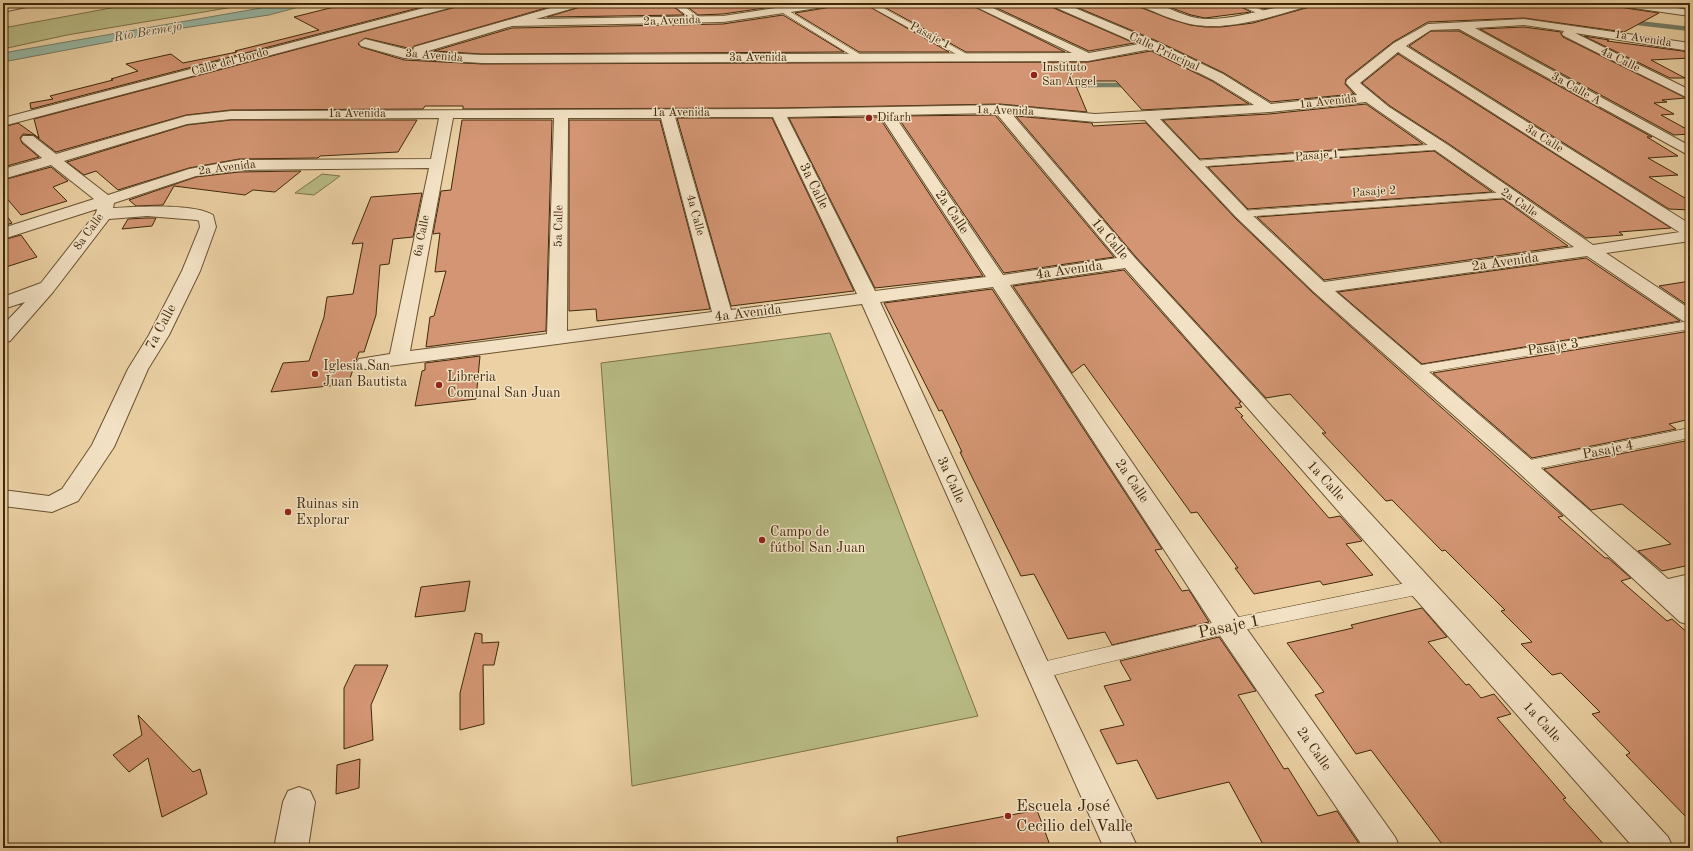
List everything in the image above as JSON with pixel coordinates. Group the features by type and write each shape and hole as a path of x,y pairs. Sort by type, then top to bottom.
{"street":[{"path":"3,9 31,3"},
{"name":"Calle del Bordo","path":"3,122 456,3"},
{"path":"404,54 580,3"},
{"name":"2a Avenida","path":"512,23 699,20 784,11 831,3"},
{"path":"973,3 1088,57"},
{"name":"Calle Principal","path":"1054,3 1152,45 1218,77 1269,108"},
{"path":"1142,3 1192,21 1227,22 1309,3"},
{"path":"1619,3 1690,13"},
{"path":"1684,3 1690,5"},
{"path":"1676,22 1690,18"},
{"name":"1a Avenida","path":"1352,83 1398,46 1428,27 1524,22 1686,46"},
{"name":"3a Calle A","path":"1461,25 1690,152"},
{"name":"4a Calle","path":"1551,26 1690,95"},
{"path":"1666,31 1686,46"},
{"name":"3a Avenida","path":"365,43 404,54 482,59 1088,57 1152,45"},
{"name":"3a Calle","path":"1398,46 1686,229 1689,234"},
{"name":"2a Calle","path":"1352,83 1367,98 1442,147 1588,251 1690,317"},
{"name":"1a Avenida","path":"3,174 186,120 231,115 778,113 1000,109 1095,118 1269,108 1367,98"},
{"name":"1a Calle","path":"1000,109 1130,262 1656,848"},
{"name":"2a Calle","path":"885,112 1229,626 1383,848"},
{"name":"4a Calle","path":"667,113 723,316"},
{"name":"3a Calle","path":"778,113 868,297 1038,671 1121,848"},
{"name":"6a Calle","path":"399,358 436,163 447,114"},
{"name":"5a Calle","path":"557,338 560,114"},
{"path":"1149,116 1242,214 1320,288 1525,466 1690,614"},
{"name":"8a Calle","path":"3,337 47,288 105,208 28,139"},
{"name":"2a Avenida","path":"3,234 105,208 194,172 216,167 239,164 436,163"},
{"name":"7a Calle","path":"3,498 41,504 52,504 70,495 103,447 138,369 159,335 191,271 208,227 207,219 201,215 105,208"},
{"name":"2a Avenida","path":"1320,288 1684,237 1689,234"},
{"name":"4a Avenida","path":"366,363 998,281 1130,262"},
{"path":"3,303 47,288"},
{"path":"1663,590 1690,584"},
{"path":"291,848 299,802"}],"lane":[{"path":"674,3 699,20"},
{"path":"771,3 862,58"},
{"name":"Pasaje 1","path":"868,3 970,58"},
{"path":"1238,3 1265,13"},
{"name":"Pasaje 1","path":"1193,164 1442,147"},
{"name":"Pasaje 2","path":"1242,214 1508,195"},
{"name":"Pasaje 3","path":"1416,370 1690,325"},
{"name":"Pasaje 4","path":"1525,466 1690,433"},
{"name":"Pasaje 1","path":"1038,671 1229,626 1421,587"}],"green space":[{"path":"138,3 257,3 67,35 3,49 3,28"},
{"path":"322,174 340,176 314,195 295,193"},
{"name":"Campo de fútbol San Juan","path":"830,333 978,716 632,786 601,363"}],"water":[{"name":"Río Bermejo","path":"275,3 314,3 269,15 183,28 3,62 3,53 261,8"}],"building":[{"path":"350,3 437,3 31,109 30,103 53,99 50,96 113,80 111,79 138,71 126,64 171,54 183,63 237,52 235,51 319,30 294,17"},
{"path":"462,3 563,3 414,46 412,49 365,38 358,44 361,47 404,60 482,64 1088,62 1151,51 1212,81 1249,104 1142,110 1116,81 1074,81 1087,112 1000,104 778,108 463,109 463,106 425,106 423,109 231,110 186,115 56,152 34,135 23,134 20,138 22,143 39,157 3,167 3,127 18,123 39,138 34,119 460,6"},
{"path":"586,3 669,3 684,15 547,17 584,6"},
{"path":"682,3 766,3 771,7 723,14 698,15"},
{"path":"837,3 863,3 949,52 859,52 795,13 831,7"},
{"path":"877,3 967,3 1065,52 966,52"},
{"path":"986,3 1048,3 1049,6 1134,43 1089,51"},
{"path":"1067,3 1136,3 1137,6 1170,19 1190,25 1205,27 1221,27 1253,23 1313,6 1315,3 1613,3 1619,7 1659,13 1624,32 1524,18 1428,22 1393,42 1346,79 1345,84 1354,94 1271,102 1224,73 1157,41"},
{"path":"1158,3 1233,3 1251,12 1205,18 1191,15"},
{"path":"1249,3 1295,3 1263,9"},
{"path":"783,15 844,52 482,54 434,51 512,28 723,24"},
{"path":"1524,27 1561,32 1563,37 1686,98 1662,100 1667,102 1654,103 1674,114 1661,115 1690,131 1690,134 1674,135 1480,29"},
{"path":"1431,31 1459,31 1652,137 1647,137 1678,156 1648,158 1678,175 1649,177 1690,201 1690,210 1669,209 1409,46"},
{"path":"1584,36 1609,40 1607,41 1690,52 1690,58 1651,60 1685,78 1670,78"},
{"path":"1398,54 1671,228 1619,232 1623,235 1586,238 1449,144 1390,106 1362,83"},
{"path":"1366,104 1423,144 1200,159 1163,120 1269,114"},
{"path":"995,115 1114,257 1004,273 897,116"},
{"path":"1016,116 1092,123 1093,126 1146,123 1235,218 1313,293 1563,516 1558,517 1605,558 1608,558 1631,578 1621,581 1667,621 1672,619 1690,635 1690,821 1626,755 1630,753 1592,714 1600,712 1561,673 1552,675 1521,644 1532,642 1501,611 1505,610 1445,550 1442,551 1392,500 1386,501 1322,433 1326,433 1290,394 1266,398 1136,257"},
{"path":"879,117 983,276 875,288 789,118"},
{"path":"677,118 772,118 854,291 731,306"},
{"path":"231,120 417,120 398,152 320,156 318,158 239,159 189,168 118,190 96,171 84,175 67,162 187,125"},
{"path":"462,120 552,120 546,331 426,347 430,317 434,316 446,271 435,272 440,233 433,234 441,191 451,190"},
{"path":"569,120 660,120 710,309 597,321 596,309 569,311"},
{"path":"1434,151 1492,192 1248,209 1208,167"},
{"path":"51,167 68,181 53,187 67,201 21,215 3,194 3,180"},
{"path":"301,171 275,192 253,190 245,195 174,186 163,205 136,206 129,200 196,177 239,172"},
{"path":"422,193 413,237 393,239 389,264 380,265 376,315 364,352 359,352 348,384 271,392 283,363 309,361 324,317 327,297 353,294 363,243 352,244 371,197"},
{"path":"1503,199 1568,246 1324,280 1257,217"},
{"path":"3,211 12,223 3,226"},
{"path":"156,218 152,226 122,229 128,219"},
{"path":"21,235 37,257 3,268 3,240"},
{"path":"1586,258 1680,321 1422,364 1338,292"},
{"path":"1124,270 1241,402 1239,403 1242,407 1235,408 1243,416 1241,417 1329,518 1340,516 1362,541 1346,544 1373,575 1323,585 1320,581 1254,594 1235,568 1238,568 1197,512 1191,513 1084,364 1072,373 1013,286"},
{"path":"1690,281 1690,307 1659,286"},
{"path":"992,289 1162,549 1155,550 1182,591 1189,590 1209,622 1112,645 1105,632 1068,639 1034,574 1021,576 960,452 962,452 942,410 939,411 884,303"},
{"path":"1690,331 1690,419 1669,424 1676,429 1532,458 1433,373"},
{"path":"480,356 476,399 415,406 422,371 425,370 425,363"},
{"path":"1690,440 1690,565 1662,571 1638,551 1671,544 1622,504 1591,510 1544,469"},
{"path":"470,581 465,611 415,617 421,587"},
{"path":"1422,608 1447,637 1428,642 1466,685 1469,684 1481,698 1494,694 1511,714 1497,718 1566,798 1563,799 1607,848 1445,848 1371,750 1356,754 1315,695 1324,692 1287,643 1353,628 1351,625"},
{"path":"475,633 482,634 482,643 499,642 494,665 483,665 484,724 460,730 460,693"},
{"path":"1219,637 1256,691 1238,695 1284,769 1288,768 1318,816 1337,811 1362,848 1265,848 1229,782 1157,799 1137,760 1117,764 1100,730 1124,725 1104,686 1131,680 1120,661"},
{"path":"355,665 388,665 371,705 373,740 344,749 344,688"},
{"path":"138,715 193,772 200,769 207,794 162,817 148,758 129,772 113,755 142,735"},
{"path":"360,759 359,788 336,794 337,765"},
{"path":"1037,810 1051,848 898,848 897,837"}],"waterway":[{"path":"1629,22 1690,29"},
{"path":"1065,85 1130,85"}],"place":[{"name":"Instituto San Ángel","path":"1034,75"},
{"name":"Difarh","path":"869,118"},
{"name":"Iglesia San Juan Bautista","path":"315,374"},
{"name":"Libreria Comunal San Juan","path":"439,385"},
{"name":"Ruinas sin Explorar","path":"288,512"},
{"name":"Campo de fútbol San Juan","path":"762,540"},
{"name":"Escuela José Cecilio del Valle","path":"1008,816"}]}
